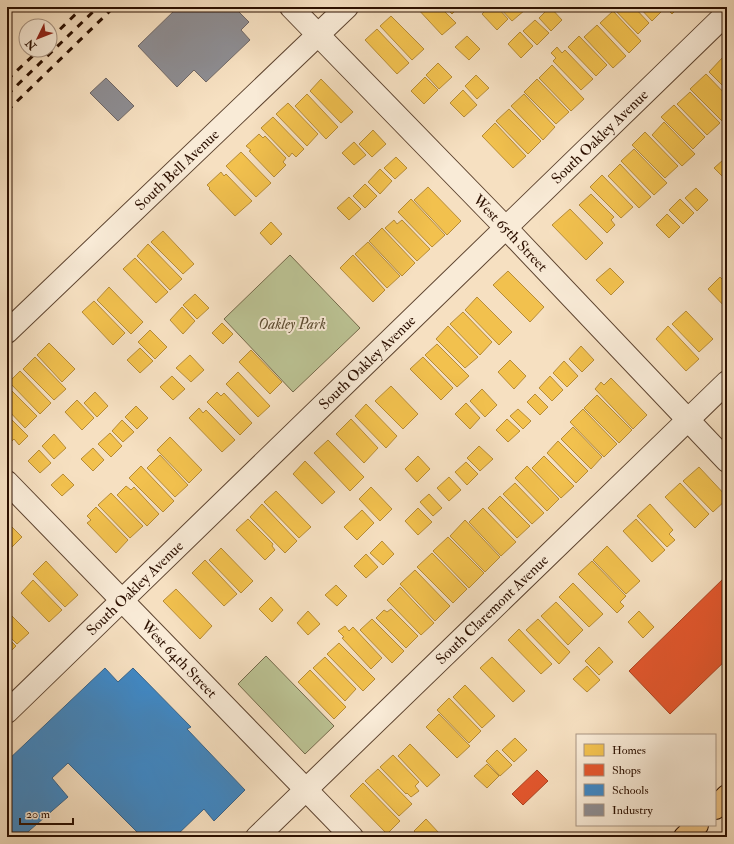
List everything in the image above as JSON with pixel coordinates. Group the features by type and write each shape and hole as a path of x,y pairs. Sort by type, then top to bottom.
{"main road":[{"path":"716,807 727,796"},
{"path":"685,837 696,826"}],"street":[{"name":"West 65th Street","path":"291,7 506,228 727,461"},
{"name":"South Bell Avenue","path":"7,332 347,7"},
{"name":"South Oakley Avenue","path":"7,712 727,13"},
{"name":"South Claremont Avenue","path":"257,837 727,382"},
{"name":"West 64th Street","path":"7,482 352,837"}],"green space":[{"name":"Oakley Park","path":"290,255 360,328 293,392 224,319"},
{"path":"266,656 334,726 305,754 238,684"}],"building: Homes":[{"path":"416,7 440,7 456,23 442,35"},
{"path":"445,7 459,7 452,14"},
{"path":"489,7 497,7 508,19 497,30 482,14"},
{"path":"499,7 522,7 525,10 512,21"},
{"path":"550,7 562,20 551,31 539,18"},
{"path":"612,7 634,7 649,23 638,34"},
{"path":"639,7 660,7 663,10 652,21"},
{"path":"665,7 679,7 672,14"},
{"path":"613,11 641,41 629,53 600,23"},
{"path":"391,16 424,49 412,60 380,26"},
{"path":"535,20 549,33 537,45 523,31"},
{"path":"597,25 626,56 613,68 584,37"},
{"path":"377,29 409,63 397,74 365,40"},
{"path":"520,32 533,46 521,58 508,44"},
{"path":"467,36 480,49 469,60 455,47"},
{"path":"579,36 607,65 596,76 568,47"},
{"path":"557,47 562,53 565,50 593,79 581,90 553,61 556,58 551,53"},
{"path":"723,57 727,61 727,90 709,72"},
{"path":"438,63 452,77 439,89 426,75"},
{"path":"552,65 584,99 571,111 539,78"},
{"path":"706,74 727,96 727,126 690,89"},
{"path":"476,75 489,88 477,99 465,86"},
{"path":"425,77 438,90 424,104 411,91"},
{"path":"321,79 353,112 341,123 310,91"},
{"path":"537,79 569,112 556,124 524,92"},
{"path":"463,90 477,105 464,117 450,103"},
{"path":"690,92 720,123 707,135 677,104"},
{"path":"307,94 338,127 326,139 295,106"},
{"path":"524,94 555,127 543,140 511,106"},
{"path":"288,103 318,134 307,146 276,114"},
{"path":"674,105 705,137 693,149 661,117"},
{"path":"509,109 541,141 528,154 496,121"},
{"path":"273,117 304,149 296,157 292,153 289,157 261,128"},
{"path":"664,122 695,154 682,166 652,135"},
{"path":"495,123 526,156 513,168 482,136"},
{"path":"373,130 386,144 372,157 359,144"},
{"path":"645,132 678,166 665,178 632,145"},
{"path":"259,134 263,138 265,136 286,158 283,162 286,165 274,177 246,146"},
{"path":"354,142 366,155 354,165 342,153"},
{"path":"634,149 667,183 654,195 621,161"},
{"path":"241,152 271,183 256,197 226,166"},
{"path":"396,157 407,168 395,179 384,168"},
{"path":"723,160 727,164 727,181 714,168"},
{"path":"620,164 651,197 639,208 608,176"},
{"path":"380,169 392,181 380,194 368,182"},
{"path":"221,172 224,176 226,174 252,201 235,216 207,185"},
{"path":"602,175 633,207 621,218 590,187"},
{"path":"365,184 377,196 365,208 353,196"},
{"path":"428,187 461,221 447,235 414,200"},
{"path":"696,188 708,200 697,211 685,198"},
{"path":"591,194 614,217 611,220 615,225 607,233 579,205"},
{"path":"349,197 361,209 349,220 337,208"},
{"path":"411,199 445,235 432,247 398,212"},
{"path":"680,199 694,213 683,224 669,210"},
{"path":"570,209 603,243 586,260 552,225"},
{"path":"667,214 680,227 669,238 656,225"},
{"path":"394,220 397,224 402,220 430,249 417,261 385,228"},
{"path":"271,222 282,234 271,245 260,233"},
{"path":"382,228 415,263 402,276 369,241"},
{"path":"163,231 194,264 183,274 151,242"},
{"path":"368,242 400,276 387,288 355,254"},
{"path":"148,244 182,279 170,290 137,256"},
{"path":"353,255 385,290 373,302 340,268"},
{"path":"135,258 168,292 156,303 123,269"},
{"path":"610,268 624,282 611,295 596,280"},
{"path":"508,271 544,307 530,322 493,285"},
{"path":"720,277 727,284 727,309 708,289"},
{"path":"109,287 143,322 131,334 97,300"},
{"path":"195,294 209,308 197,319 183,305"},
{"path":"477,297 512,332 499,345 465,310"},
{"path":"94,301 125,333 113,345 82,312"},
{"path":"182,307 195,321 183,334 170,320"},
{"path":"686,311 713,339 699,352 672,324"},
{"path":"463,312 492,342 480,355 450,324"},
{"path":"222,323 233,334 223,344 212,333"},
{"path":"448,326 478,357 465,368 436,339"},
{"path":"668,326 699,359 686,371 656,339"},
{"path":"150,330 167,347 155,359 138,342"},
{"path":"49,343 75,369 62,382 37,355"},
{"path":"437,344 469,376 457,387 425,355"},
{"path":"581,346 594,360 582,372 569,359"},
{"path":"140,348 153,361 140,373 127,360"},
{"path":"251,350 282,382 270,394 239,362"},
{"path":"190,355 204,370 191,382 176,368"},
{"path":"35,357 66,389 54,400 23,369"},
{"path":"423,357 453,388 441,400 410,369"},
{"path":"510,360 526,376 514,389 498,372"},
{"path":"564,361 578,376 567,387 553,373"},
{"path":"20,371 51,403 40,414 9,382"},
{"path":"238,372 270,406 258,417 226,384"},
{"path":"172,376 185,389 173,400 160,387"},
{"path":"550,376 563,390 552,401 539,388"},
{"path":"611,378 647,415 633,429 595,389 601,382 604,385"},
{"path":"7,386 37,416 25,428 7,409"},
{"path":"391,386 418,414 403,429 375,401"},
{"path":"482,389 497,405 485,417 470,401"},
{"path":"95,392 108,406 97,417 84,403"},
{"path":"217,392 221,396 224,393 252,423 240,435 207,402"},
{"path":"535,394 548,407 540,415 527,402"},
{"path":"597,395 632,430 619,443 584,408"},
{"path":"77,400 94,418 82,430 65,412"},
{"path":"466,403 480,418 470,429 455,414"},
{"path":"366,404 397,436 386,448 355,416"},
{"path":"136,406 148,418 137,429 125,417"},
{"path":"199,408 203,413 206,410 235,440 222,452 189,418"},
{"path":"518,409 531,421 523,429 510,416"},
{"path":"583,409 617,444 604,457 570,422"},
{"path":"7,415 28,436 19,445 14,439 11,442 7,438"},
{"path":"351,419 378,448 364,463 336,434"},
{"path":"507,419 520,431 508,442 496,430"},
{"path":"122,420 134,432 123,442 112,431"},
{"path":"573,427 602,457 591,469 561,439"},
{"path":"110,433 122,446 111,457 98,444"},
{"path":"54,434 66,448 54,459 42,446"},
{"path":"170,437 202,470 189,483 157,450"},
{"path":"328,440 364,477 350,491 314,453"},
{"path":"558,441 588,471 576,483 547,453"},
{"path":"479,446 493,459 480,471 467,458"},
{"path":"93,448 104,460 93,471 81,459"},
{"path":"39,450 51,463 40,473 28,461"},
{"path":"160,455 188,485 175,497 147,468"},
{"path":"418,456 430,469 417,482 405,469"},
{"path":"544,456 574,486 561,498 532,468"},
{"path":"305,461 335,492 322,504 293,474"},
{"path":"466,462 478,474 467,485 455,472"},
{"path":"141,466 174,501 163,512 129,478"},
{"path":"527,466 559,499 547,511 515,478"},
{"path":"699,467 727,497 727,499 713,512 683,481"},
{"path":"63,474 74,485 62,496 51,485"},
{"path":"449,477 461,490 449,501 437,488"},
{"path":"515,483 544,513 532,524 503,494"},
{"path":"680,483 709,514 695,528 665,497"},
{"path":"126,486 131,490 134,487 159,514 147,526 117,495"},
{"path":"371,487 392,509 380,521 359,499"},
{"path":"276,491 311,527 299,538 264,502"},
{"path":"111,493 143,526 130,538 98,505"},
{"path":"429,494 442,508 433,516 420,502"},
{"path":"500,496 530,526 517,538 488,508"},
{"path":"262,504 297,541 285,553 250,517"},
{"path":"650,504 673,530 669,534 675,540 667,547 637,516"},
{"path":"96,507 128,540 116,553 87,523 91,520 87,516"},
{"path":"418,508 432,522 418,535 405,521"},
{"path":"483,508 516,542 501,556 469,522"},
{"path":"362,510 374,523 357,540 344,527"},
{"path":"248,519 273,544 272,546 275,550 265,560 236,530"},
{"path":"636,519 665,550 652,562 623,531"},
{"path":"465,520 500,557 485,572 450,536"},
{"path":"11,526 22,537 9,550 7,548 7,530"},
{"path":"448,537 484,573 469,588 433,551"},
{"path":"382,541 394,554 383,565 370,553"},
{"path":"607,546 640,581 626,594 593,560"},
{"path":"221,548 253,581 241,593 209,560"},
{"path":"432,553 467,589 453,603 417,567"},
{"path":"366,554 378,567 366,578 354,566"},
{"path":"205,560 237,594 224,606 192,573"},
{"path":"46,561 78,595 65,607 33,574"},
{"path":"592,561 626,596 620,602 624,606 617,613 578,574"},
{"path":"415,570 450,606 435,621 400,584"},
{"path":"33,580 62,610 49,622 21,593"},
{"path":"573,583 603,614 589,627 559,597"},
{"path":"336,585 347,596 337,606 325,595"},
{"path":"400,587 434,623 421,635 387,600"},
{"path":"176,589 212,626 200,639 163,601"},
{"path":"271,597 283,610 272,622 259,609"},
{"path":"556,602 583,630 568,645 541,616"},
{"path":"391,609 418,636 406,648 376,618 384,610 387,612"},
{"path":"7,611 29,633 17,644 7,634"},
{"path":"308,611 320,624 308,635 297,623"},
{"path":"639,611 654,627 643,638 628,622"},
{"path":"372,619 404,651 392,663 360,630"},
{"path":"538,619 570,652 559,664 526,630"},
{"path":"345,626 349,631 353,627 382,658 371,669 342,638 344,637 338,631"},
{"path":"519,629 552,664 541,674 508,640"},
{"path":"7,637 16,646 7,655"},
{"path":"339,643 375,679 363,691 327,654"},
{"path":"599,647 613,662 599,675 585,661"},
{"path":"325,657 356,689 345,701 313,668"},
{"path":"492,657 525,691 513,702 480,668"},
{"path":"587,666 600,680 587,692 573,679"},
{"path":"310,670 346,707 334,719 298,682"},
{"path":"465,685 495,716 482,728 453,697"},
{"path":"449,698 481,731 469,743 437,710"},
{"path":"439,714 470,746 457,758 426,727"},
{"path":"515,738 527,750 514,762 502,750"},
{"path":"410,744 440,775 427,787 398,756"},
{"path":"497,750 512,765 500,776 486,761"},
{"path":"393,755 419,782 415,786 419,791 411,797 407,793 406,794 380,767"},
{"path":"487,764 499,776 487,788 474,776"},
{"path":"378,769 412,804 399,816 365,781"},
{"path":"363,783 400,821 387,834 350,796"},
{"path":"426,819 439,833 434,837 420,837 414,831"}],"building: Shops":[{"path":"727,575 727,659 670,714 629,671"},
{"path":"537,770 548,781 523,805 512,794"}],"building: Schools":[{"path":"105,668 118,682 133,668 191,727 187,729 245,790 214,821 204,809 175,837 142,837 68,763 52,778 68,797 22,837 7,837 7,761"}],"building: Industry":[{"path":"178,7 234,7 249,22 241,30 250,40 206,82 194,70 177,87 138,46"},
{"path":"106,78 134,106 118,121 90,93"}],"railway":[{"path":"58,31 83,7"},
{"path":"7,95 98,7"},
{"path":"7,111 114,7"},
{"path":"7,80 30,58"}]}
